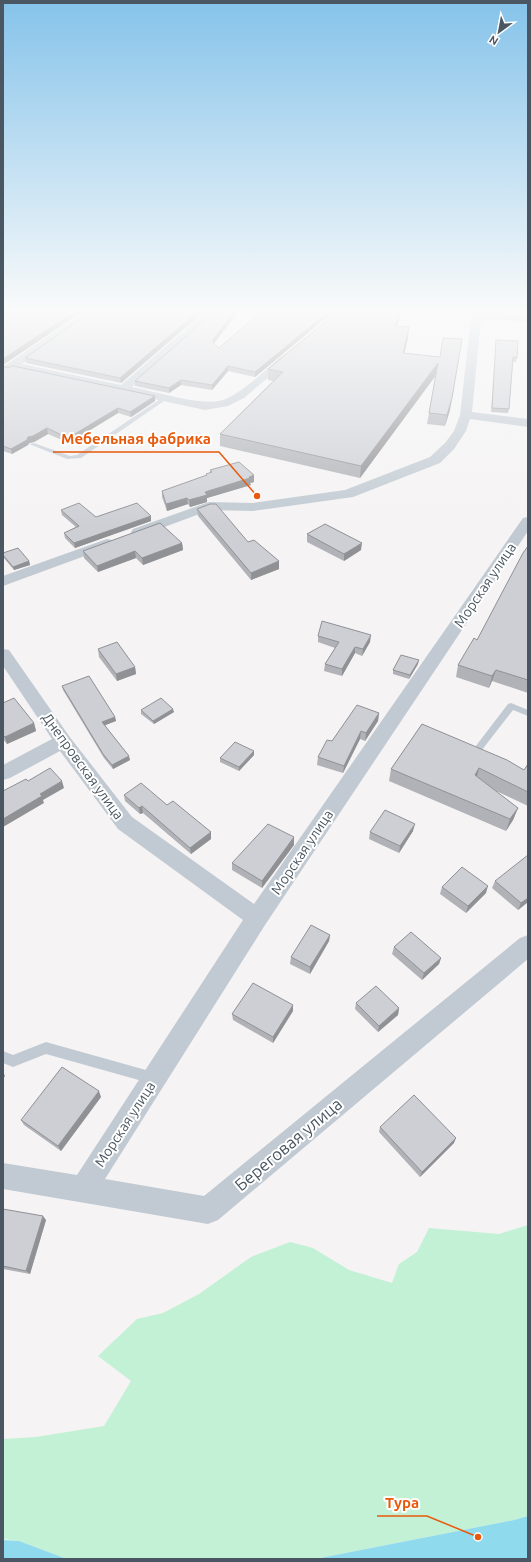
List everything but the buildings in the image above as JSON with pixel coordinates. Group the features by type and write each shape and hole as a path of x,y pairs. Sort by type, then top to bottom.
{"street":[{"path":"91,381 205,406 224,404 240,396 258,381"},
{"path":"124,388 132,381"},
{"path":"3,580 209,506 253,508 348,494 435,460 450,446 460,431 466,415 470,381"},
{"path":"466,415 528,423"},
{"name":"Морская улица","path":"84,1188 257,918 528,521"},
{"name":"Днепровская улица","path":"3,654 63,741 124,823 257,918"},
{"path":"3,773 63,741"},
{"name":"Береговая улица","path":"3,1176 84,1188 208,1210 528,945"}],"lane":[{"path":"32,444 69,458 78,456 165,398"},
{"path":"475,753 511,706 528,713"},
{"path":"3,1057 13,1061 46,1048 154,1078"}],"green space":[{"path":"528,1225 528,1516 315,1559 67,1559 19,1541 3,1539 3,1439 36,1437 104,1426 131,1381 98,1356 137,1319 163,1313 199,1294 251,1257 290,1242 313,1248 349,1270 392,1283 399,1264 417,1252 429,1228 499,1234"}],"water":[{"path":"528,1516 528,1559 315,1559 514,1520"},
{"path":"3,1540 19,1541 67,1559 3,1559"}],"place":[{"name":"Мебельная фабрика","path":"257,496"},
{"name":"Тура","path":"478,1537"}]}
